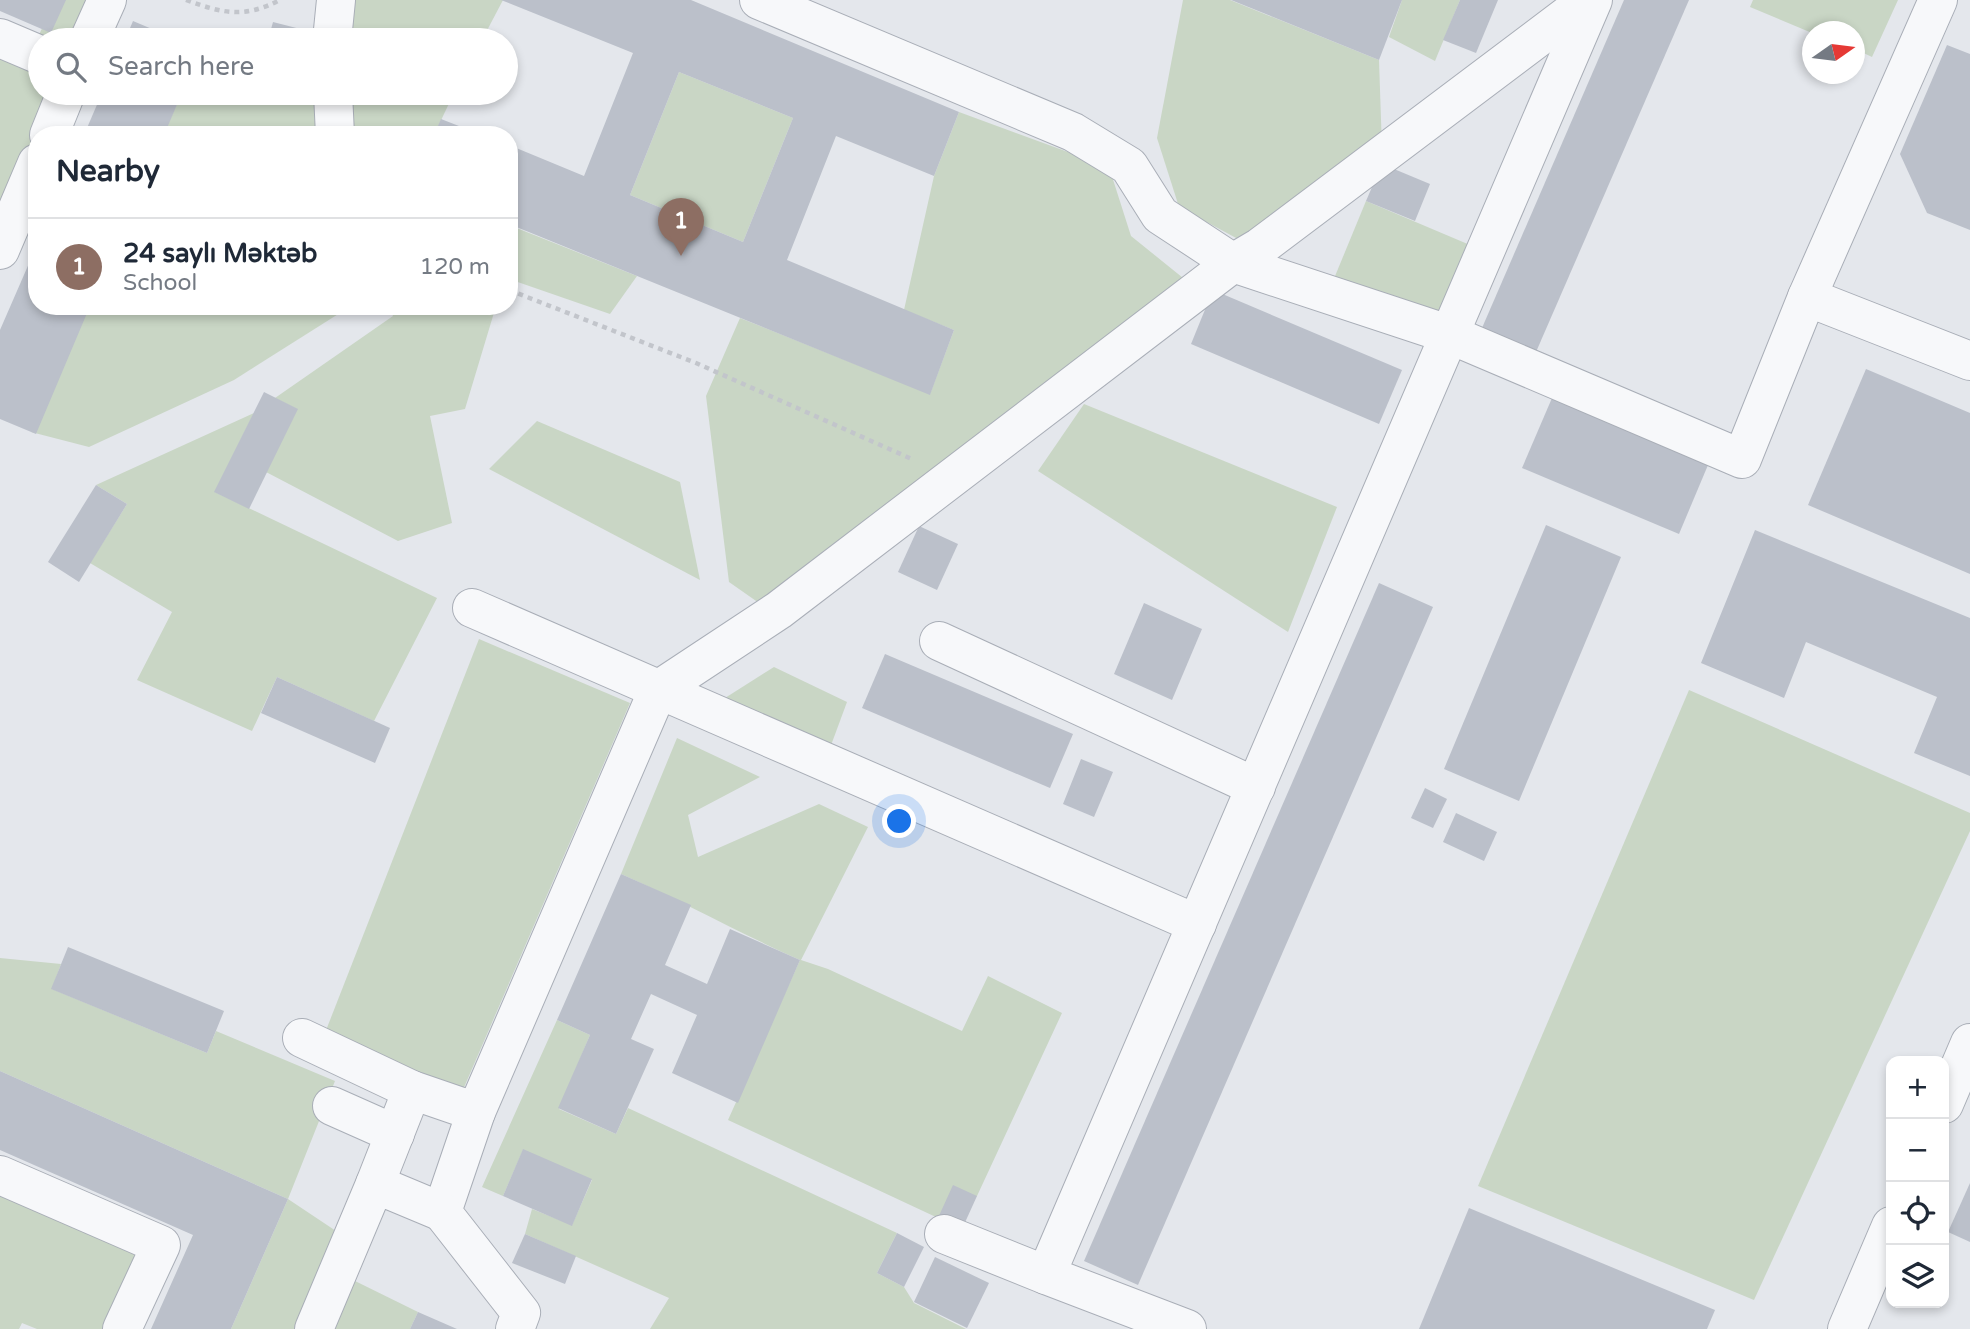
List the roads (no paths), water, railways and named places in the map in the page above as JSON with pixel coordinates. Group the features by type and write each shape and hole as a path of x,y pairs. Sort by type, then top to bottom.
{"street":[{"path":"94,28 107,0"},
{"path":"333,28 336,0"},
{"path":"759,0 1073,132 1129,166 1160,215 1233,264 1451,335 1742,459 1807,297 1938,0"},
{"path":"442,1212 476,1112 658,690 779,610 1233,264 1260,247 1588,0"},
{"path":"1046,1275 1593,0"},
{"path":"0,38 28,50"},
{"path":"53,126 61,105"},
{"path":"334,105 335,126"},
{"path":"0,250 28,184"},
{"path":"1807,297 1970,361"},
{"path":"472,608 1197,924"},
{"path":"939,641 1256,787"},
{"path":"302,1038 412,1090 476,1112"},
{"path":"1949,1092 1970,1043"},
{"path":"314,1329 412,1090"},
{"path":"332,1107 395,1134"},
{"path":"0,1175 161,1245 122,1329"},
{"path":"375,1184 442,1212 521,1313 515,1329"},
{"path":"944,1234 1187,1329"},
{"path":"1847,1329 1886,1238"}],"place":[{"name":"24 saylı Məktəb","path":"681,256"}]}
